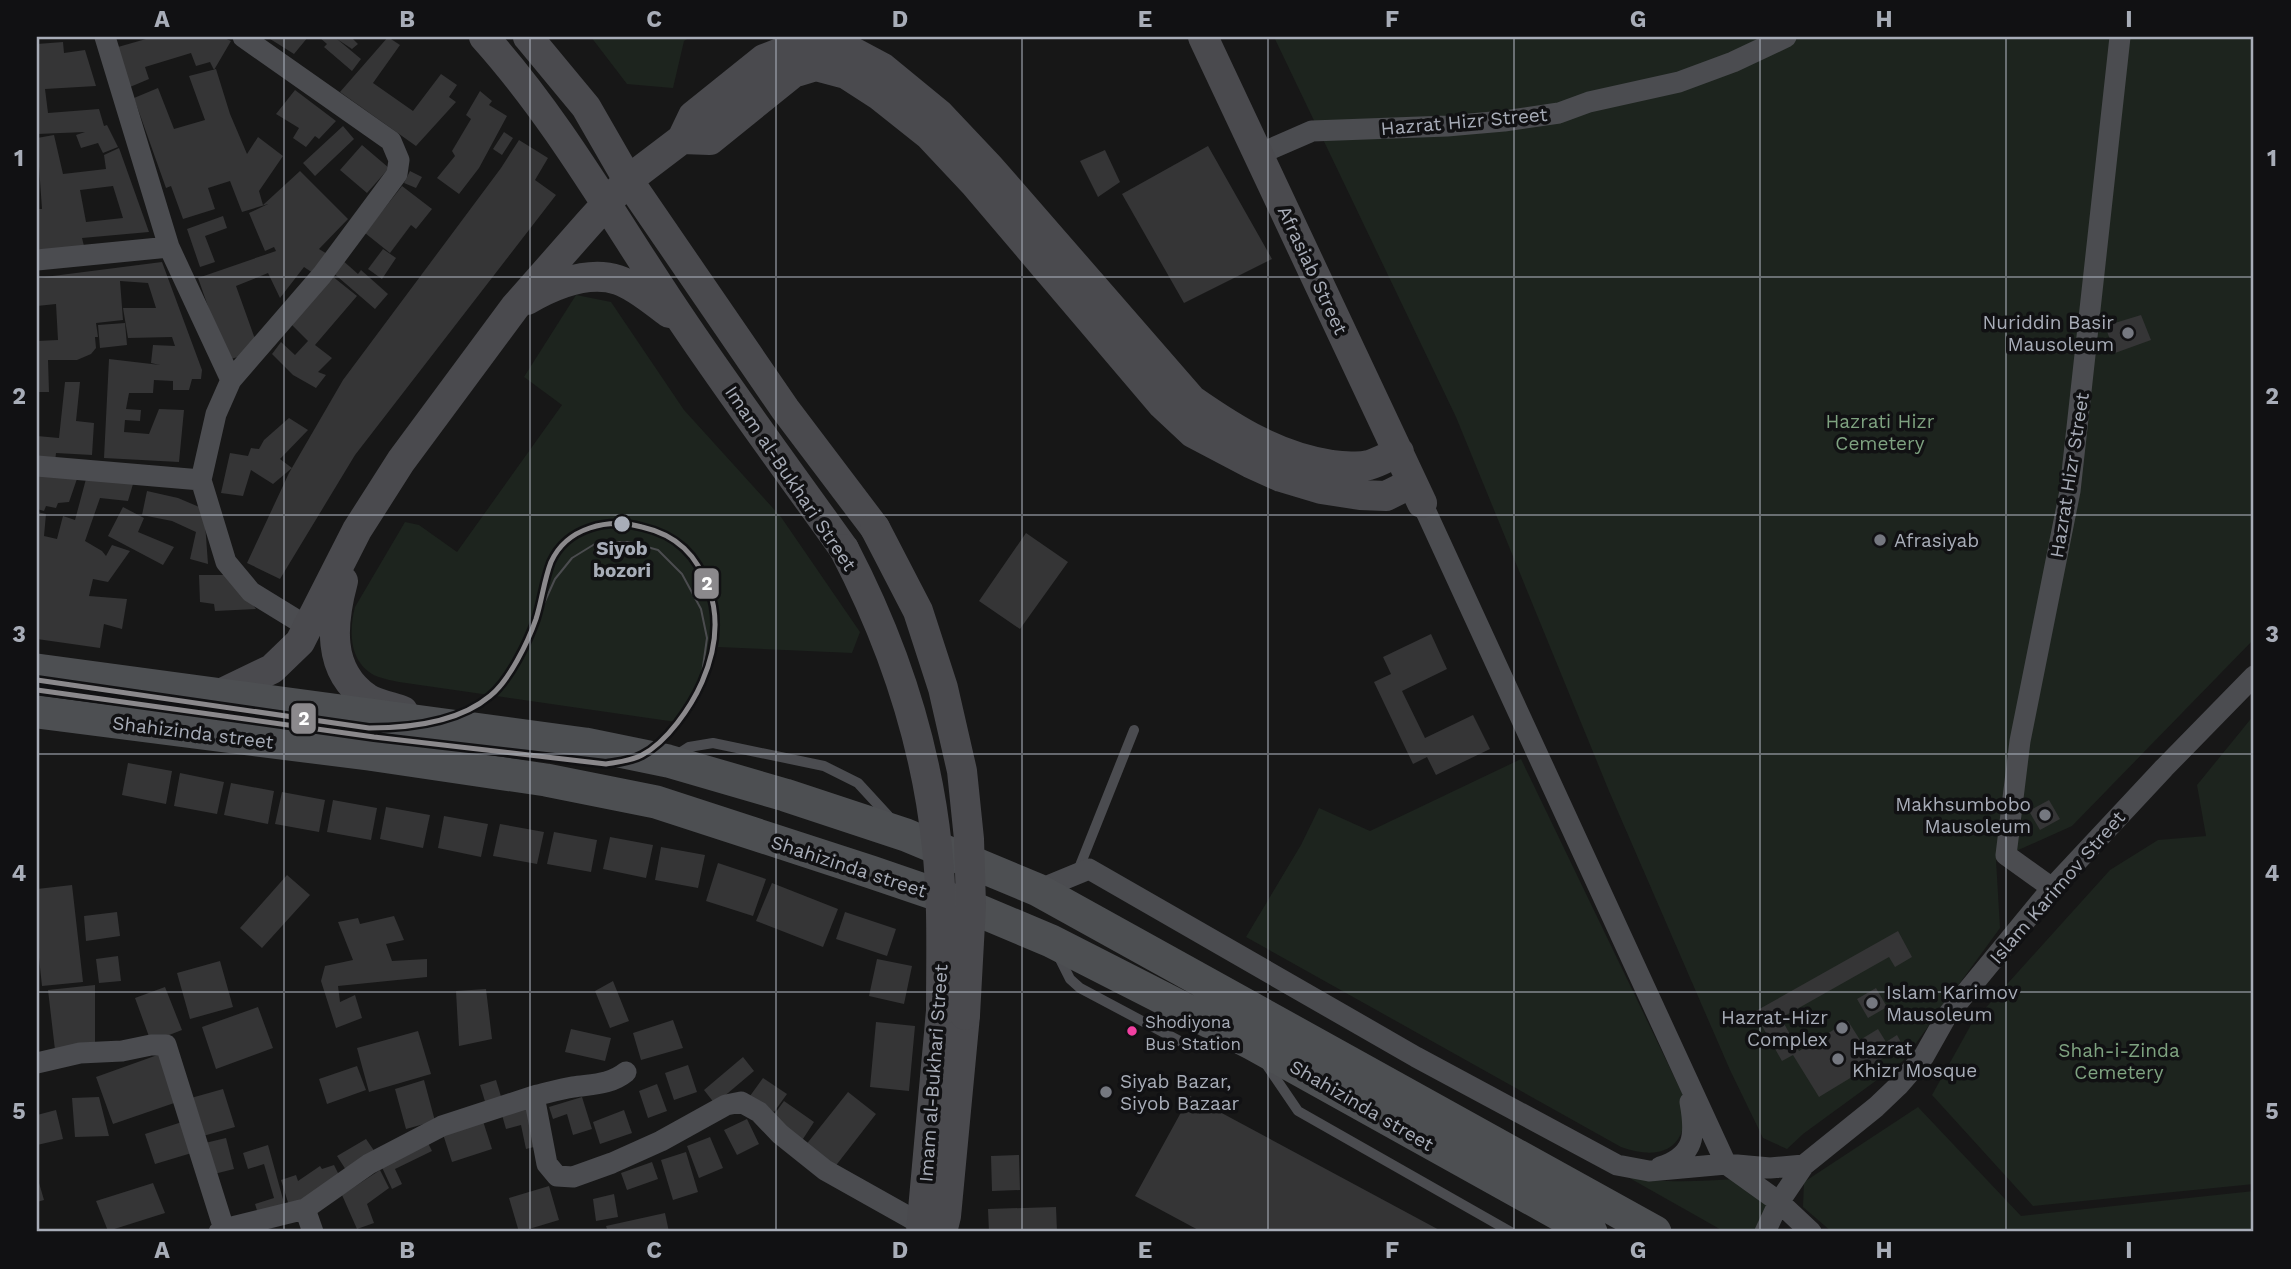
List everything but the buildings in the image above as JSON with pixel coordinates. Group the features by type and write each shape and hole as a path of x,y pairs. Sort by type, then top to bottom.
{"main road":[{"name":"Shahizinda street","path":"37,670 572,741 668,761 785,795 906,835 1049,897 1655,1232"},
{"name":"Shahizinda street","path":"37,712 414,760 546,780 656,802 956,901 1051,941 1253,1044 1591,1232"},
{"path":"656,802 668,761"}],"street":[{"path":"106,37 169,247 231,380"},
{"path":"243,37 391,141 399,160 397,174 322,275 231,380 215,414 201,480 226,562 251,592 308,627"},
{"name":"Imam al-Bukhari Street","path":"484,37 510,65 553,122 683,323 844,549 877,615 910,707 926,774 937,847 953,1013"},
{"name":"Imam al-Bukhari Street","path":"528,37 586,107 628,180 785,409 875,528 918,611 943,688 960,761 969,839 971,905 953,1013 941,1150 929,1230"},
{"name":"Afrasiab Street","path":"1203,37 1417,493"},
{"name":"Hazrat Hizr Street","path":"1259,154 1312,131 1447,126 1559,113 1589,102 1679,82 1733,62 1786,37"},
{"name":"Hazrat Hizr Street","path":"2052,888 2006,855 2020,741 2070,491 2120,37"},
{"path":"220,694 272,669 300,642 357,530 401,461 515,307 628,180 682,139 693,116 764,59 800,45 827,44 853,52 883,68 939,114 990,168 1192,400 1262,444 1303,460 1343,466 1368,466 1399,452"},
{"path":"682,139 710,140 793,73 816,66 846,74 880,96 929,135 975,184 1162,404 1193,433 1281,477 1321,489 1387,496 1417,493 1726,1164 1779,1202 1811,1232"},
{"path":"37,260 169,247"},
{"path":"515,307 556,285 600,277 629,285 683,323"},
{"path":"37,466 201,480"},
{"path":"357,530 334,624 335,646 340,665 351,683 368,699 437,723"},
{"name":"Islam Karimov Street","path":"1765,1232 1779,1202 1804,1165 1898,1086 1924,1055 1946,1017 2052,888 2254,676"},
{"path":"1049,897 1077,874 1088,869 1439,1070 1617,1165 1649,1171 1726,1164 1751,1168 1804,1165"},
{"path":"37,1063 80,1053 166,1045 222,1230 305,1209 369,1164 442,1126 534,1096 612,1081 626,1072"},
{"path":"1649,1171 1682,1157 1692,1139 1693,1116 1686,1075"},
{"path":"534,1096 547,1164 557,1176 573,1177 612,1163 661,1141 726,1105 741,1102 759,1112 780,1134 825,1170 929,1230"},
{"path":"305,1209 313,1232"}],"lane":[{"path":"1077,874 1133,730"},
{"path":"1253,1044 1298,1111 1511,1232"}],"green space":[{"path":"591,37 691,37 684,41 673,88 627,84"},
{"name":"Hazrati Hizr Cemetery","path":"1274,37 2254,37 2254,639 2072,826 1996,860 2000,928 1903,1061 1803,1134 1787,1149 1763,1138 1730,1070 1609,791 1456,417"},
{"path":"576,295 611,302 684,410 781,517 860,632 852,653 718,647 705,687 683,723 399,682 381,678 364,668 353,644 355,607 405,522 419,525 457,552 562,405 524,377"},
{"name":"Shah-i-Zinda Cemetery","path":"2254,715 2254,1184 2033,1206 1932,1095 1972,1023 2110,870 2158,840 2206,836 2197,785"},
{"path":"1521,759 1682,1093 1684,1124 1680,1136 1673,1145 1664,1150 1652,1153 1621,1147 1246,937 1301,845 1319,808 1370,831"},
{"path":"1918,1107 2021,1216 2254,1191 2254,1232 1832,1232 1803,1207 1804,1182"},
{"path":"1626,1176 1668,1181 1737,1179 1773,1205 1756,1232 1725,1232"}],"tram line":[{"path":"536,621 555,579 572,558 598,542 629,542 658,550 682,574 701,609 707,638 700,688"}],"transit line":[{"name":"2","path":"37,680 369,728 416,725 448,718 477,705 504,681 533,628 551,562 558,550 578,533 602,525 629,524 666,535 675,541 698,566 709,589 714,612 710,659 702,682 685,713 660,742 642,755 606,764 374,737 37,690"}],"place":[{"name":"Nuriddin Basir Mausoleum","path":"2128,333"},
{"name":"Siyob bozori","path":"622,524"},
{"name":"Afrasiyab","path":"1880,540"},
{"name":"Makhsumbobo Mausoleum","path":"2045,815"},
{"name":"Islam Karimov Mausoleum","path":"1872,1003"},
{"name":"Hazrat-Hizr Complex","path":"1842,1028"},
{"name":"Shodiyona Bus Station","path":"1132,1031"},
{"name":"Hazrat Khizr Mosque","path":"1838,1059"},
{"name":"Siyab Bazar, Siyob Bazaar","path":"1106,1092"}]}
